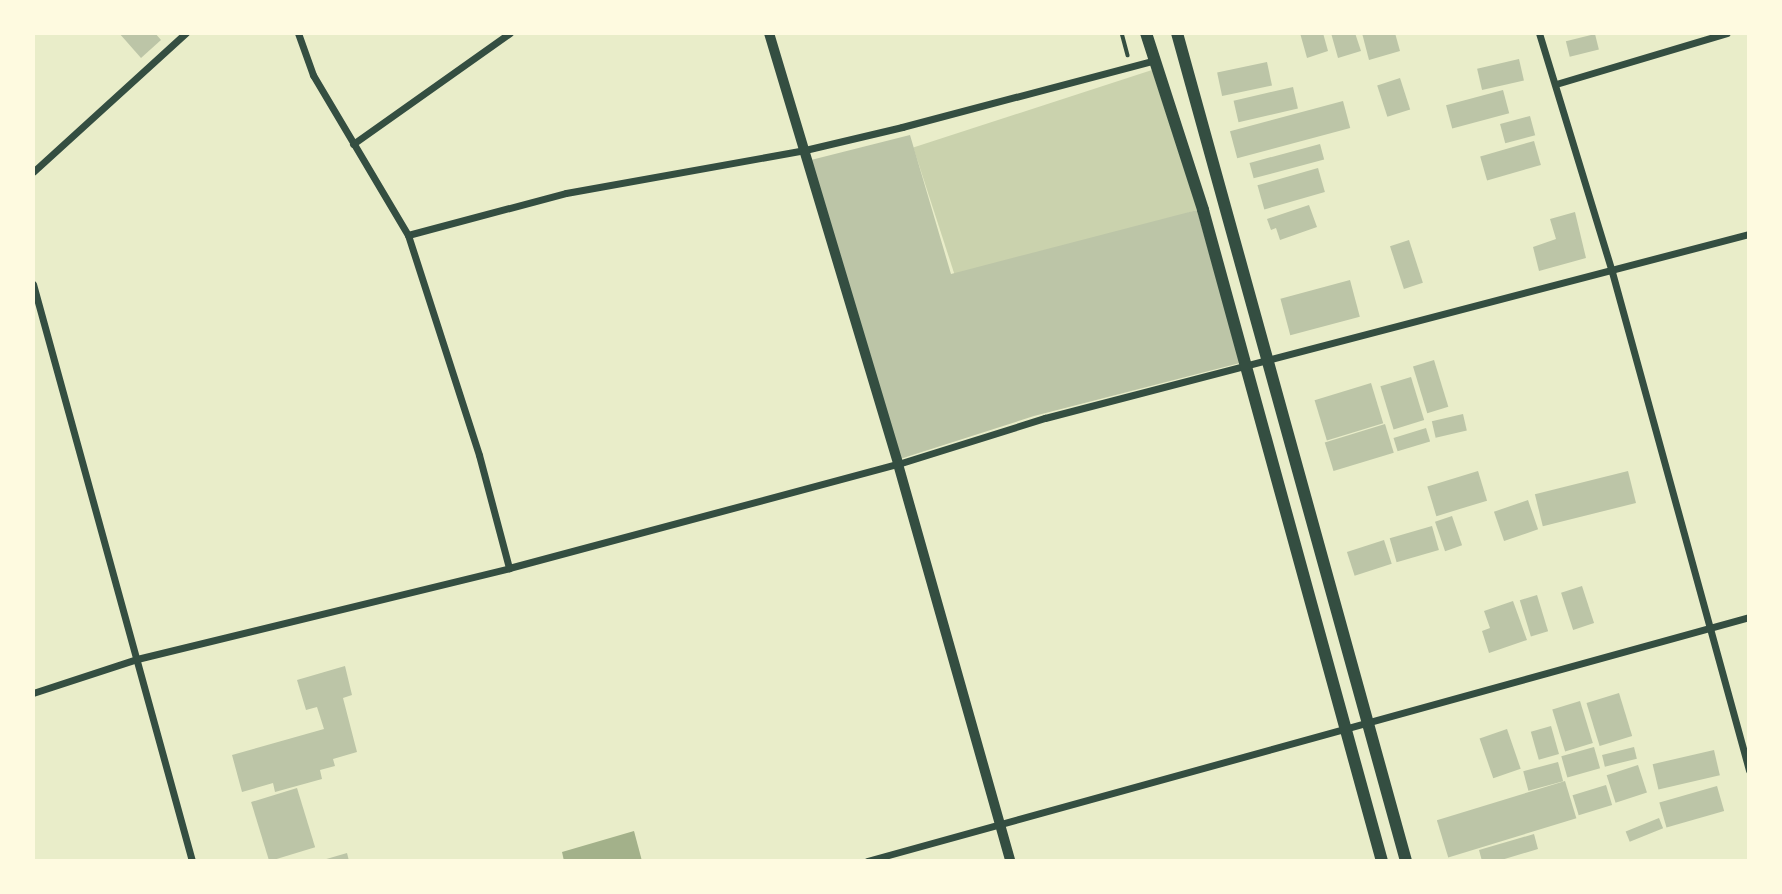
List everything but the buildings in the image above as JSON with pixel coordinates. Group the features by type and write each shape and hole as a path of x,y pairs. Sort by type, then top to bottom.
{"main road":[{"path":"1146,33 1203,210 1382,861"},
{"path":"1177,33 1406,861"}],"street":[{"path":"33,172 186,33"},
{"path":"298,33 313,75 408,235 479,455 509,568"},
{"path":"353,144 510,33"},
{"path":"769,33 898,464 1010,861"},
{"path":"1539,33 1612,272 1749,770"},
{"path":"1556,84 1726,33"},
{"path":"408,235 566,192 805,150 1156,60"},
{"path":"33,693 137,659 509,568 898,464 1045,418 1612,272 1749,234"},
{"path":"33,284 192,861"},
{"path":"867,861 1749,617"}],"path":[{"path":"1122,33 1131,65"}],"shaded area":[{"path":"1152,70 1197,210 959,287 913,148"},
{"path":"634,831 642,861 564,861 562,852"}]}
